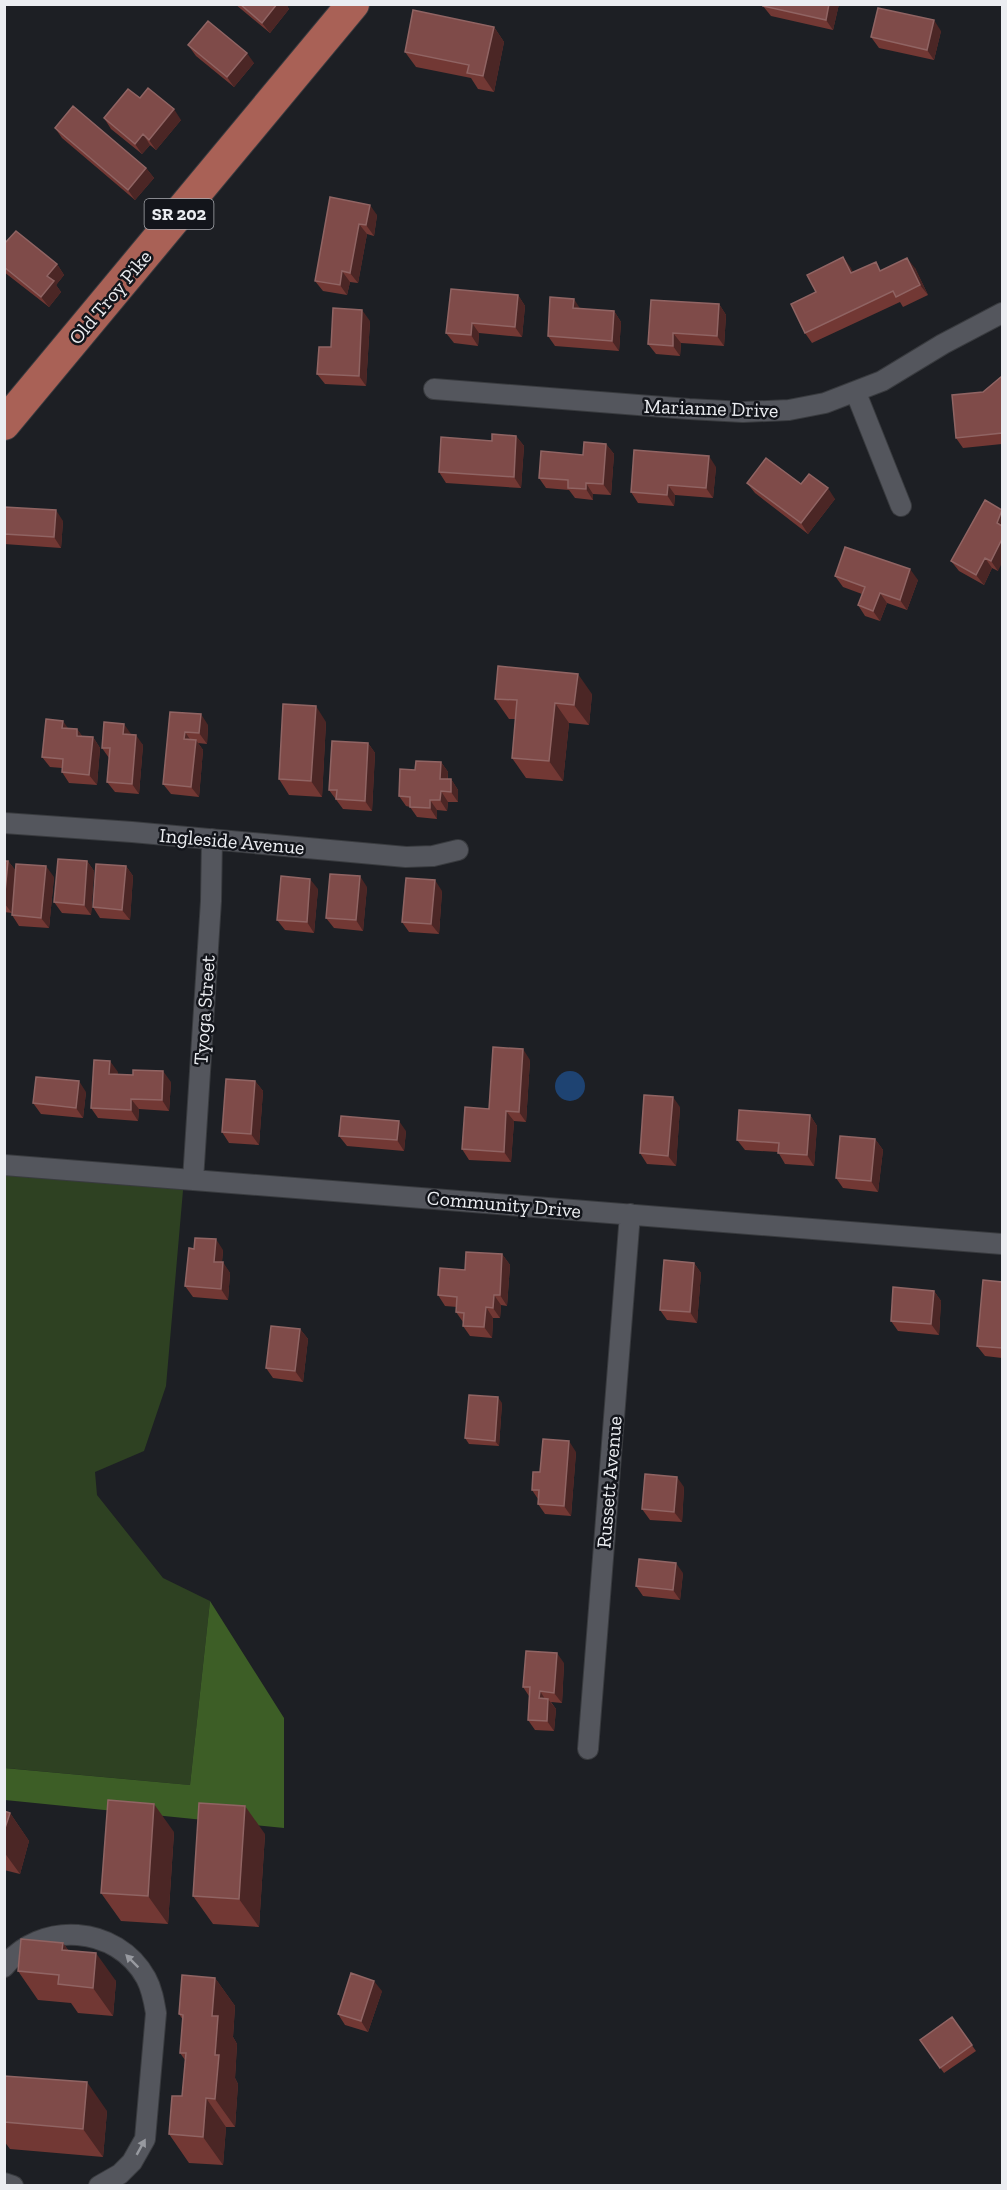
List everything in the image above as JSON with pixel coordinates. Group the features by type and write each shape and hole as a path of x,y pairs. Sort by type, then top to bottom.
{"main road":[{"name":"Old Troy Pike","path":"4,424 353,4"}],"street":[{"name":"Marianne Drive","path":"434,389 743,412 789,410 825,403 856,393 882,381 943,344 1002,313"},
{"path":"856,393 901,506"},
{"name":"Ingleside Avenue","path":"4,823 406,857 458,850"},
{"name":"Tyoga Street","path":"193,1180 211,901 212,839"},
{"name":"Community Drive","path":"4,1165 1002,1244"},
{"name":"Russett Avenue","path":"588,1749 630,1214"},
{"path":"4,1966 20,1950 36,1941 57,1935 77,1934 96,1938 114,1946 129,1957 147,1979 156,2013 146,2139 132,2162 120,2174 99,2186"},
{"path":"4,2183 13,2186"}],"green space":[{"path":"4,1165 184,1179 166,1386 144,1451 95,1472 97,1495 163,1578 210,1601 190,1785 5,1768"},
{"path":"210,1601 284,1718 284,1828 5,1800 4,1768 190,1785"}],"water":[{"path":"570,1071 581,1075 585,1086 581,1097 570,1101 559,1097 555,1086 559,1075"}],"building":[{"path":"240,4 277,4 262,23"},
{"path":"764,4 829,4 826,20 763,6"},
{"path":"878,8 934,20 927,50 871,37"},
{"path":"413,10 494,27 483,76 467,73 469,65 405,52"},
{"path":"208,21 247,53 227,77 188,45"},
{"path":"148,88 174,109 149,140 143,134 135,144 104,118 128,89 140,98"},
{"path":"73,106 146,168 128,190 55,128"},
{"path":"330,197 370,205 366,225 359,224 350,273 342,271 340,285 315,281"},
{"path":"16,231 57,264 47,276 54,281 41,297 4,267 4,244"},
{"path":"843,257 851,273 876,262 880,271 907,258 920,285 896,297 893,291 805,333 791,304 816,292 807,275"},
{"path":"451,289 518,295 515,327 472,323 471,335 446,333"},
{"path":"550,297 574,299 573,308 614,311 612,341 548,336"},
{"path":"651,300 719,304 717,336 673,333 673,346 648,344"},
{"path":"333,308 362,310 359,376 317,374 319,347 331,347"},
{"path":"1002,376 1002,433 956,438 952,395 983,392"},
{"path":"492,434 516,436 514,477 439,472 441,437 492,441"},
{"path":"584,442 606,444 603,484 586,483 586,489 568,488 568,480 539,478 541,451 583,455"},
{"path":"634,450 709,456 706,488 668,485 667,495 631,492"},
{"path":"766,458 801,484 809,474 828,488 801,523 747,483"},
{"path":"985,500 1002,510 997,523 1002,526 1002,539 991,561 985,558 976,575 951,561"},
{"path":"4,507 56,510 54,537 4,534"},
{"path":"845,547 910,569 900,600 880,593 873,611 858,605 865,587 835,576"},
{"path":"498,666 578,674 574,705 555,703 549,761 512,758 517,700 495,699"},
{"path":"283,704 316,706 311,781 279,779"},
{"path":"170,712 201,714 199,733 185,732 184,739 196,740 191,787 163,784"},
{"path":"46,719 63,721 62,728 77,729 77,736 93,737 89,775 62,772 63,759 42,757"},
{"path":"104,722 124,724 123,734 136,735 132,784 107,782 110,748 102,748"},
{"path":"332,741 368,743 365,801 336,799 337,790 329,790"},
{"path":"416,761 441,762 440,779 451,779 451,792 441,791 440,800 430,800 430,808 410,807 410,797 399,796 400,769 415,770"},
{"path":"58,859 87,861 84,905 54,902"},
{"path":"4,861 8,861 4,902"},
{"path":"16,864 46,866 41,918 12,915"},
{"path":"96,864 126,866 122,910 93,907"},
{"path":"330,874 360,876 356,920 326,918"},
{"path":"281,876 310,879 307,922 277,920"},
{"path":"406,878 435,880 431,924 402,922"},
{"path":"493,1047 523,1049 519,1112 506,1111 504,1152 462,1149 465,1107 489,1109"},
{"path":"94,1060 110,1061 109,1074 133,1075 133,1070 163,1071 162,1100 131,1099 131,1110 91,1108"},
{"path":"36,1077 79,1081 76,1108 33,1103"},
{"path":"226,1079 255,1081 251,1134 222,1132"},
{"path":"644,1095 673,1097 668,1156 640,1153"},
{"path":"739,1110 810,1115 807,1155 778,1153 779,1143 737,1140"},
{"path":"341,1116 399,1121 397,1140 339,1136"},
{"path":"840,1136 875,1139 871,1181 836,1178"},
{"path":"195,1238 216,1239 214,1262 223,1262 221,1289 185,1286 189,1248 194,1249"},
{"path":"466,1252 502,1254 500,1295 494,1295 493,1308 486,1307 484,1327 463,1326 464,1313 456,1312 457,1297 438,1295 440,1268 465,1270"},
{"path":"664,1260 694,1263 690,1312 660,1310"},
{"path":"983,1280 1002,1282 1002,1348 977,1346"},
{"path":"893,1287 934,1291 931,1324 891,1321"},
{"path":"271,1326 300,1329 295,1371 266,1368"},
{"path":"469,1395 498,1397 495,1441 465,1438"},
{"path":"543,1439 569,1441 564,1506 538,1504 539,1490 532,1490 533,1472 540,1472"},
{"path":"645,1474 677,1477 674,1512 642,1509"},
{"path":"639,1559 676,1563 673,1590 636,1586"},
{"path":"526,1651 557,1653 554,1693 540,1691 539,1698 548,1699 547,1721 528,1720 530,1687 523,1687"},
{"path":"108,1800 154,1804 148,1896 101,1893"},
{"path":"199,1803 245,1806 239,1899 193,1896"},
{"path":"4,1811 10,1813 4,1831"},
{"path":"21,1939 63,1943 62,1950 96,1953 93,1988 58,1984 59,1975 18,1971"},
{"path":"351,1973 374,1981 361,2021 338,2014"},
{"path":"182,1975 215,1978 212,2016 218,2016 215,2055 219,2055 215,2099 206,2098 203,2137 169,2134 172,2096 182,2096 186,2053 180,2053 183,2015 179,2014"},
{"path":"952,2017 972,2045 940,2068 920,2040"},
{"path":"4,2076 87,2082 83,2129 4,2122"}]}
